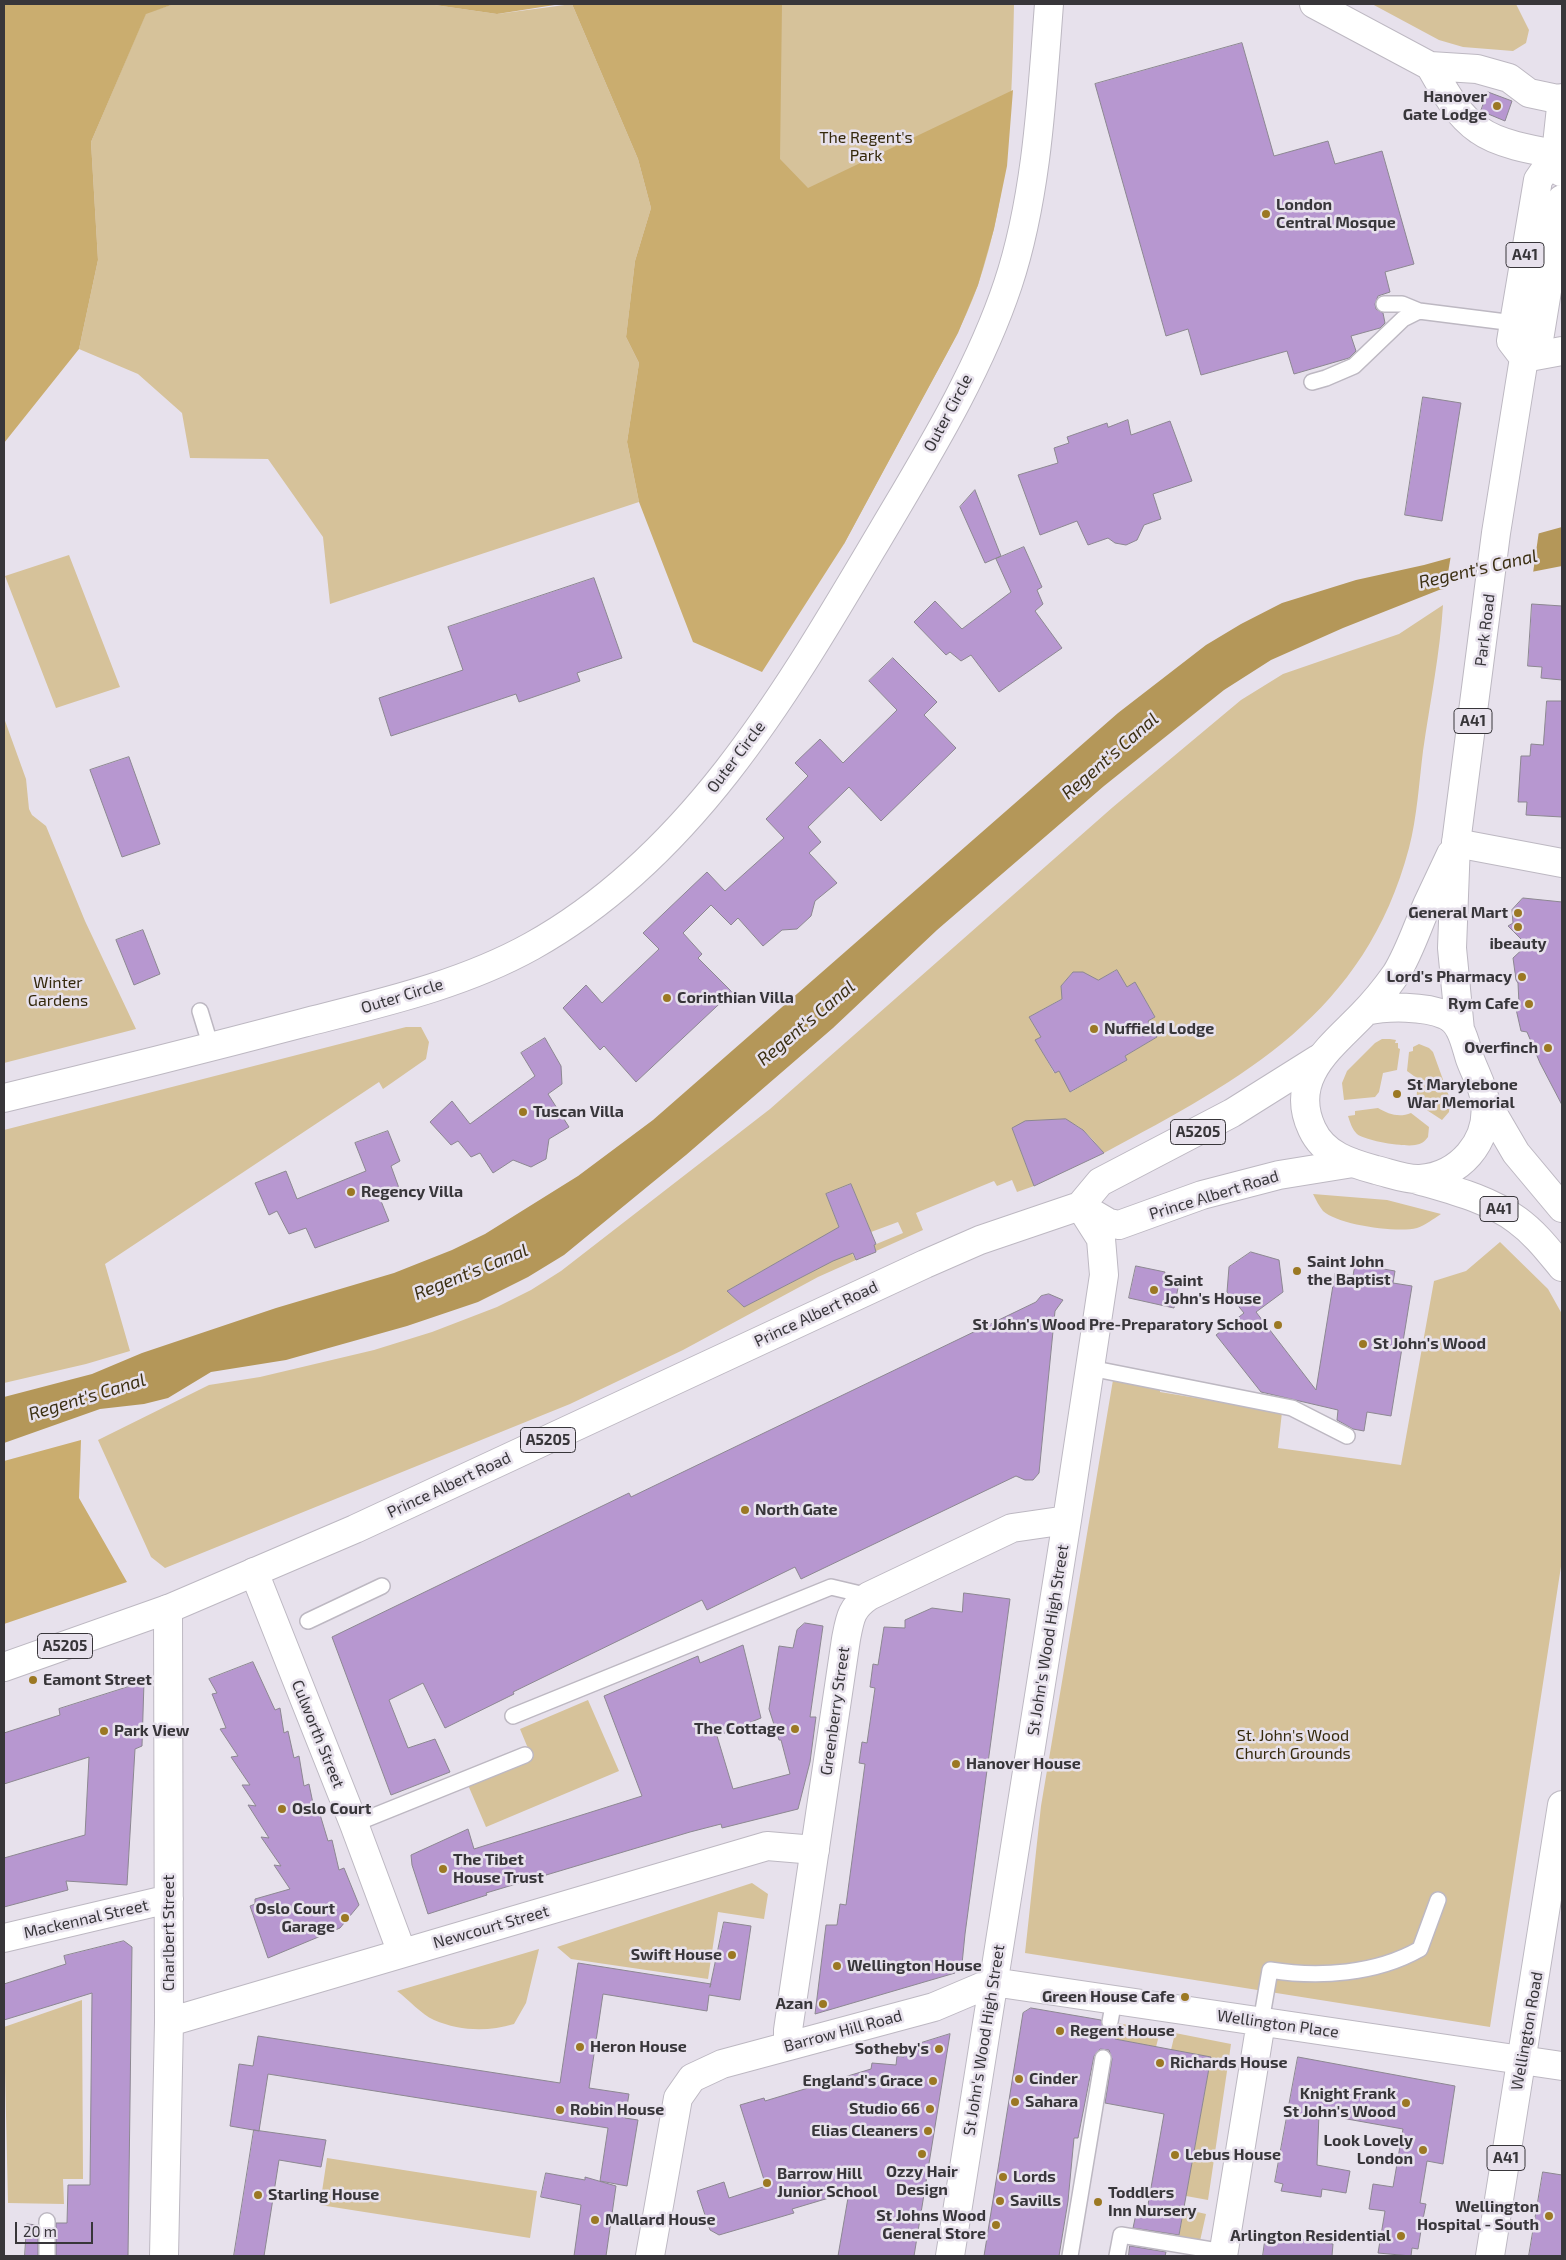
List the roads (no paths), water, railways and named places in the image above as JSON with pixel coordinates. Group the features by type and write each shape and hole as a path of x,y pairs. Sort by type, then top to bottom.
{"main road":[{"name":"Outer Circle","path":"4,1098 211,1047 434,987 484,968 531,946 590,908 644,865 696,810 767,717 862,565 952,409 982,347 1008,284 1021,231 1033,169 1040,114 1049,4"},
{"path":"1314,4 1430,66 1477,68 1509,78 1529,93 1562,99"},
{"path":"1430,66 1455,107 1479,131 1559,165"},
{"name":"A41","path":"1562,99 1559,165 1538,180 1511,341 1524,358 1538,346 1562,199"},
{"path":"1524,358 1562,351"},
{"name":"Park Road","path":"1460,1030 1452,948 1456,843 1489,599 1496,533 1524,358"},
{"path":"1456,843 1562,863"},
{"name":"Park Road","path":"1366,1010 1396,973 1456,843"},
{"path":"1366,1010 1383,1007 1408,1007 1444,1014 1460,1030"},
{"name":"A41","path":"1366,1010 1318,1059 1306,1092 1307,1116 1313,1132 1322,1145 1334,1155 1354,1163 1464,1194 1516,1219 1531,1232 1562,1267"},
{"name":"A41","path":"1460,1030 1485,1100 1516,1153 1562,1208"},
{"name":"A5205","path":"1080,1206 1100,1182 1232,1113 1318,1059"},
{"path":"1418,1180 1439,1176 1454,1170 1471,1152 1482,1131 1485,1100"},
{"name":"Prince Albert Road","path":"4,1667 168,1609 364,1524 924,1264 980,1240 1080,1206 1109,1223 1119,1225 1202,1195 1279,1174 1354,1163"},
{"name":"St John's Wood High Street","path":"950,2256 1104,1275 1101,1239 1080,1206"},
{"name":"Greenberry Street","path":"788,2045 849,1620 856,1605 869,1596 1012,1528 1067,1520"},
{"name":"Culworth Street","path":"254,1572 354,1824 402,1953"},
{"name":"Charlbert Street","path":"164,2256 169,2022 168,1609"},
{"name":"Wellington Road","path":"1490,2256 1562,1805"},
{"name":"Newcourt Street","path":"169,2022 767,1846 813,1862"},
{"name":"Mackennal Street","path":"4,1938 169,1900"},
{"name":"Wellington Place","path":"993,1982 1112,2011 1262,2022 1562,2066"},
{"name":"Barrow Hill Road","path":"650,2256 678,2098 692,2078 722,2064 934,2007 993,1982"},
{"path":"1223,2254 1262,2022"}],"lane":[{"path":"1384,304 1402,304 1419,311 1514,323"},
{"path":"1312,382 1354,366 1403,319 1419,311"},
{"path":"200,1011 211,1047"},
{"path":"1090,1368 1292,1408 1346,1436"},
{"path":"308,1620 382,1586"},
{"path":"513,1716 831,1587 869,1596"},
{"path":"354,1824 526,1755"},
{"path":"1262,2022 1270,1970 1294,1974 1360,1970 1401,1959 1420,1949 1438,1900"},
{"path":"1070,2256 1103,2058"},
{"path":"47,2221 47,2256"},
{"path":"1117,2256 1121,2235 1223,2254"}],"water":[{"name":"Regent's Canal","path":"1562,527 1562,566 1439,590 1343,628 1271,660 1224,690 1104,786 937,930 833,1028 686,1155 564,1255 528,1277 478,1302 407,1326 286,1360 211,1372 168,1398 144,1404 100,1409 4,1443 4,1397 92,1374 142,1353 276,1308 394,1273 452,1250 485,1234 578,1176 653,1120 1118,713 1206,645 1241,624 1282,603 1356,580 1424,565"}],"place":[{"name":"Hanover Gate Lodge","path":"1497,106"},
{"name":"London Central Mosque","path":"1266,214"},
{"name":"General Mart","path":"1518,913"},
{"name":"ibeauty","path":"1518,927"},
{"name":"Lord's Pharmacy","path":"1522,977"},
{"name":"Corinthian Villa","path":"667,998"},
{"name":"Rym Cafe","path":"1529,1004"},
{"name":"Nuffield Lodge","path":"1094,1029"},
{"name":"Overfinch","path":"1548,1048"},
{"name":"St Marylebone War Memorial","path":"1397,1094"},
{"name":"Tuscan Villa","path":"523,1112"},
{"name":"Regency Villa","path":"351,1192"},
{"name":"Saint John the Baptist","path":"1297,1271"},
{"name":"Saint John's House","path":"1154,1290"},
{"name":"St John's Wood Pre-Preparatory School","path":"1278,1325"},
{"name":"St John's Wood","path":"1363,1344"},
{"name":"North Gate","path":"745,1510"},
{"name":"Eamont Street","path":"33,1680"},
{"name":"The Cottage","path":"795,1729"},
{"name":"Park View","path":"104,1731"},
{"name":"Hanover House","path":"956,1764"},
{"name":"Oslo Court","path":"282,1809"},
{"name":"The Tibet House Trust","path":"443,1869"},
{"name":"Oslo Court Garage","path":"345,1918"},
{"name":"Swift House","path":"732,1955"},
{"name":"Wellington House","path":"837,1966"},
{"name":"Green House Cafe","path":"1185,1997"},
{"name":"Azan","path":"823,2004"},
{"name":"Regent House","path":"1060,2031"},
{"name":"Heron House","path":"580,2047"},
{"name":"Sotheby's","path":"939,2049"},
{"name":"Richards House","path":"1160,2063"},
{"name":"Cinder","path":"1019,2079"},
{"name":"England's Grace","path":"933,2081"},
{"name":"Sahara","path":"1015,2102"},
{"name":"Knight Frank St John's Wood","path":"1406,2103"},
{"name":"Studio 66","path":"930,2109"},
{"name":"Robin House","path":"560,2110"},
{"name":"Elias Cleaners","path":"928,2131"},
{"name":"Look Lovely London","path":"1423,2150"},
{"name":"Ozzy Hair Design","path":"922,2154"},
{"name":"Lebus House","path":"1175,2155"},
{"name":"Lords","path":"1003,2177"},
{"name":"Barrow Hill Junior School","path":"767,2183"},
{"name":"Starling House","path":"258,2195"},
{"name":"Savills","path":"1000,2201"},
{"name":"Toddlers Inn Nursery","path":"1098,2202"},
{"name":"Wellington Hospital - South","path":"1549,2216"},
{"name":"Mallard House","path":"595,2220"},
{"name":"St Johns Wood General Store","path":"996,2225"},
{"name":"Arlington Residential","path":"1401,2236"}],"park label":[{"name":"The Regent's Park","path":"866,147"},
{"name":"Winter Gardens","path":"58,992"},
{"name":"St. John's Wood Church Grounds","path":"1293,1745"}]}
